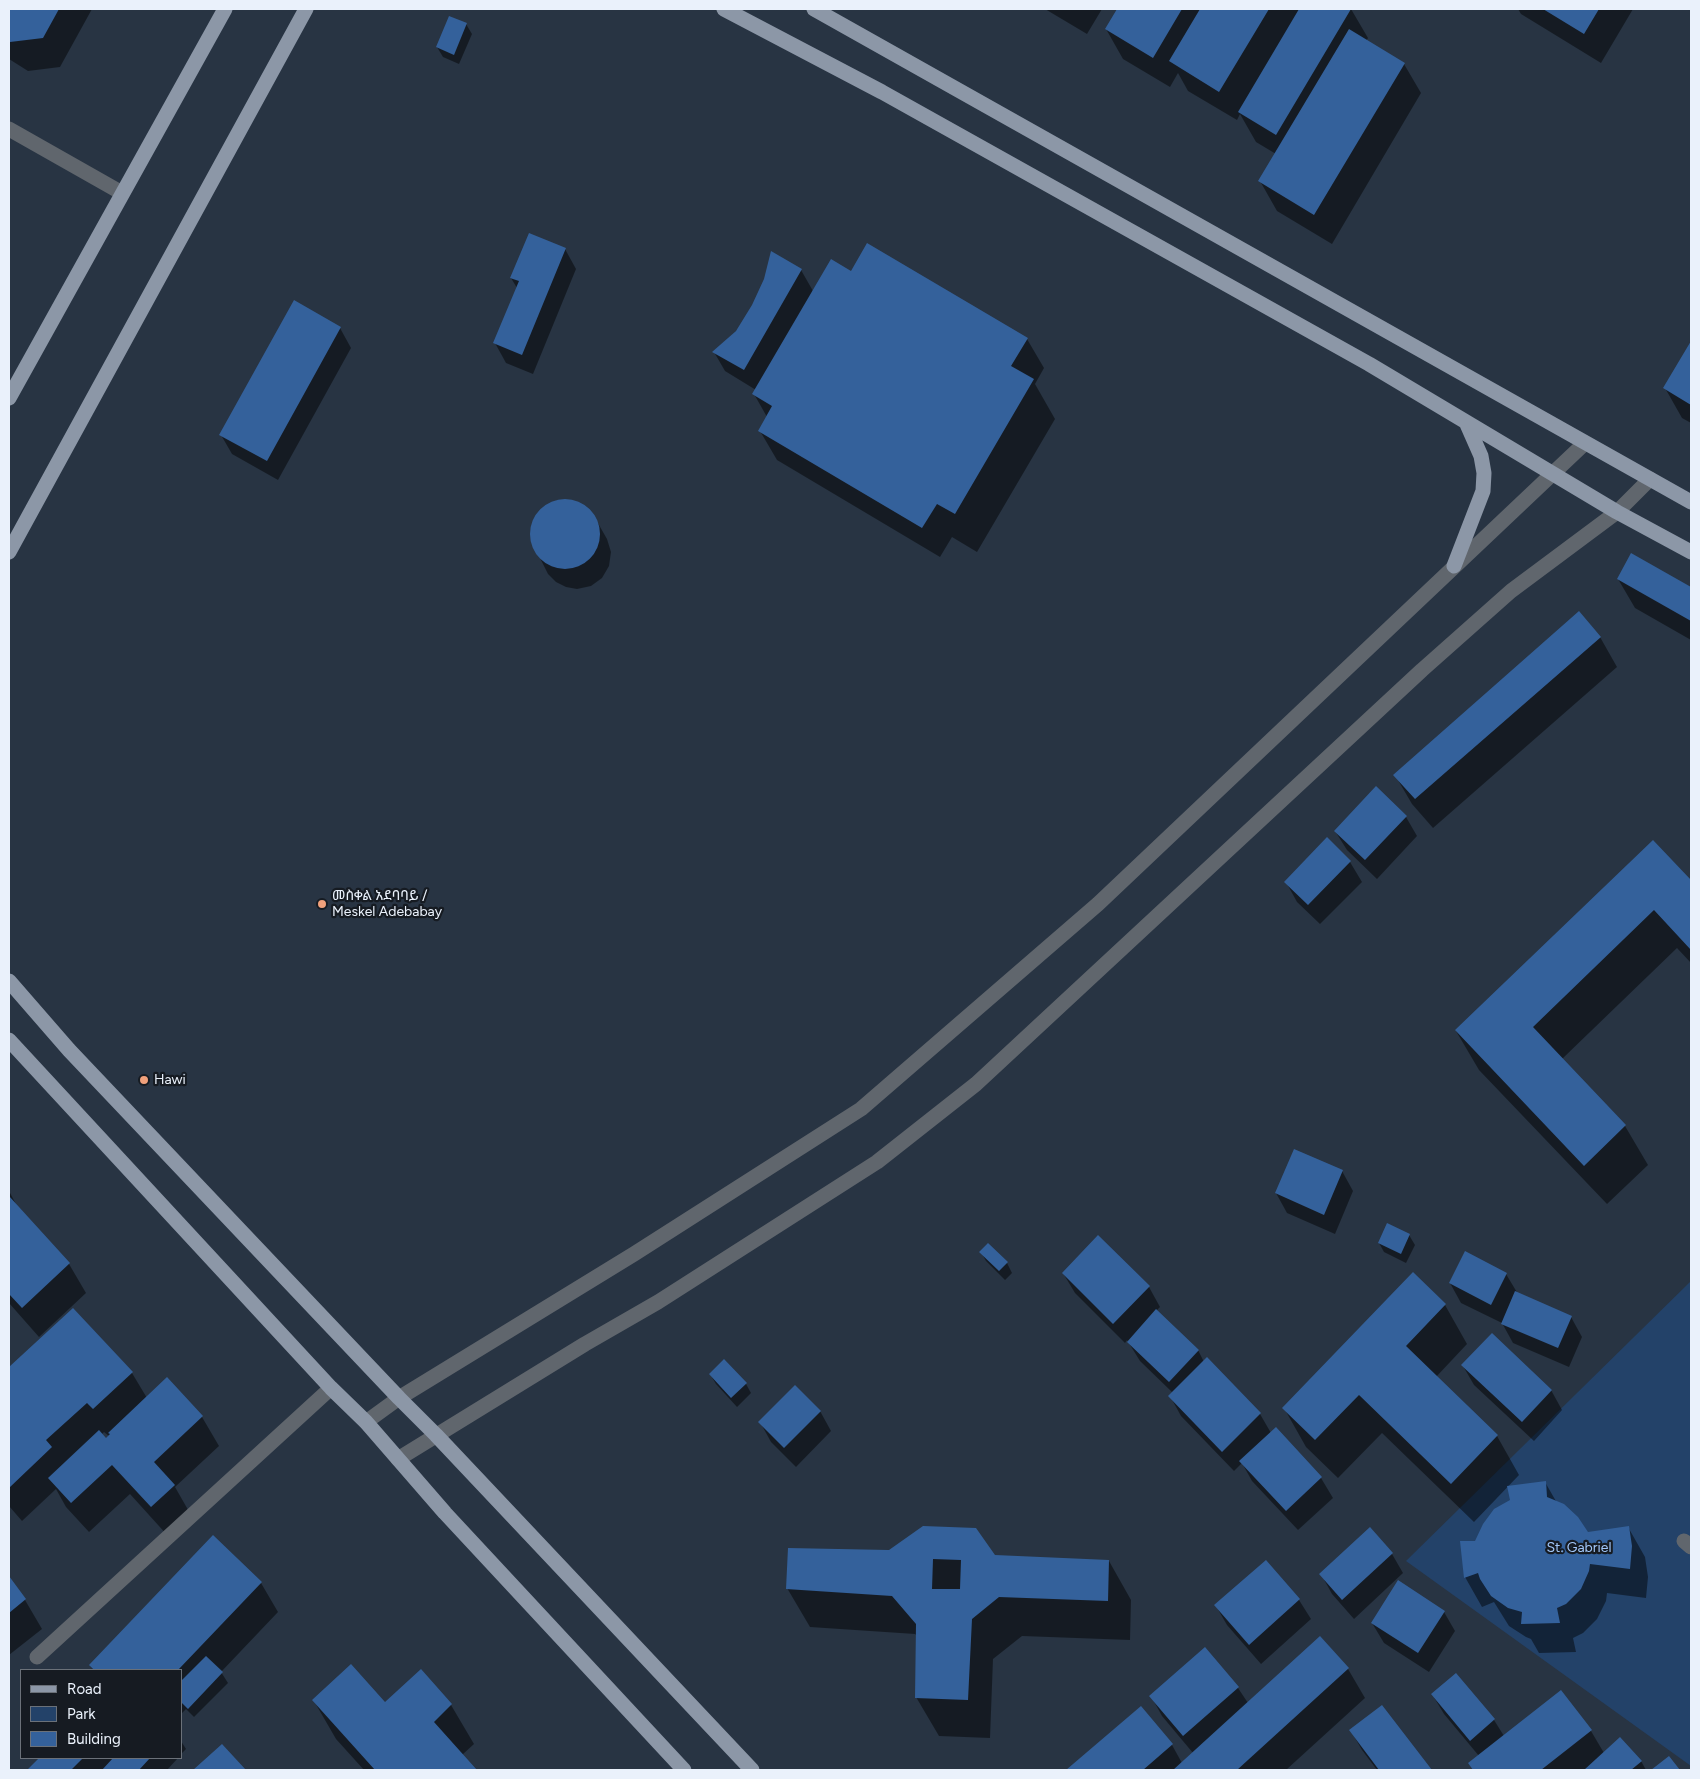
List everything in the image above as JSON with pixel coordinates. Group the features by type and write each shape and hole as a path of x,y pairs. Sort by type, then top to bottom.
{"main road":[{"path":"9,398 225,9"},
{"path":"9,552 306,9"},
{"path":"724,9 890,96 1360,359 1617,512 1691,552"},
{"path":"814,9 1691,502"},
{"path":"1454,566 1483,490 1484,473 1481,456 1466,422"},
{"path":"9,980 70,1050 752,1770"},
{"path":"9,1040 331,1388 366,1422 445,1513 684,1770"}],"street":[{"path":"9,129 122,193"},
{"path":"366,1422 399,1398 634,1254 861,1110 1098,904 1454,566 1554,474 1585,442"},
{"path":"398,1459 585,1344 658,1302 877,1162 976,1084 1422,670 1511,591 1617,512 1650,479"},
{"path":"37,1657 331,1388"}],"green space":[{"name":"St. Gabriel","path":"1691,1281 1691,1766 1406,1561"}],"building":[{"path":"9,9 59,9 43,38 10,42"},
{"path":"1117,9 1182,9 1153,58 1105,29"},
{"path":"1200,9 1269,9 1219,92 1169,61"},
{"path":"1299,9 1351,9 1276,135 1238,112"},
{"path":"1543,9 1599,9 1584,34"},
{"path":"449,16 467,23 454,55 436,47"},
{"path":"1349,29 1405,63 1314,215 1258,181"},
{"path":"529,233 566,248 522,355 493,343 519,281 510,278"},
{"path":"867,243 1028,338 1011,366 1034,379 955,514 937,504 922,528 758,431 772,406 752,394 831,259 851,271"},
{"path":"771,251 802,269 744,370 712,352 736,331 752,305 764,279"},
{"path":"294,300 341,327 267,461 219,435"},
{"path":"1691,341 1691,405 1663,388"},
{"path":"558,499 572,499 585,505 594,514 600,527 598,547 590,559 572,569 558,569 545,563 536,554 530,541 530,527 536,514 545,505"},
{"path":"1631,553 1691,587 1691,621 1617,579"},
{"path":"1579,611 1601,637 1415,799 1393,775"},
{"path":"1376,786 1407,816 1365,860 1334,831"},
{"path":"1327,837 1351,861 1308,905 1284,882"},
{"path":"1653,840 1691,880 1691,950 1654,910 1533,1027 1626,1125 1584,1166 1455,1030"},
{"path":"1294,1149 1343,1170 1324,1215 1275,1193"},
{"path":"9,1196 70,1263 22,1308 9,1294"},
{"path":"1387,1223 1410,1234 1401,1254 1378,1243"},
{"path":"1098,1235 1150,1286 1113,1324 1062,1273"},
{"path":"988,1243 1008,1262 999,1271 979,1252"},
{"path":"1465,1251 1507,1273 1491,1305 1449,1283"},
{"path":"1413,1272 1446,1304 1406,1346 1498,1435 1451,1484 1359,1395 1315,1440 1282,1408"},
{"path":"1515,1291 1572,1316 1558,1348 1501,1324"},
{"path":"73,1308 133,1372 93,1409 87,1403 46,1440 52,1447 9,1488 9,1367"},
{"path":"1156,1309 1199,1350 1169,1382 1127,1342"},
{"path":"1492,1333 1552,1390 1522,1422 1461,1365"},
{"path":"1207,1357 1261,1413 1222,1452 1168,1396"},
{"path":"724,1359 747,1383 731,1398 709,1374"},
{"path":"167,1377 203,1416 154,1462 175,1485 151,1507 112,1465 71,1503 48,1478 99,1430 106,1438 110,1434 108,1433"},
{"path":"795,1385 821,1411 784,1448 758,1422"},
{"path":"1276,1427 1322,1477 1286,1511 1239,1461"},
{"path":"1546,1481 1547,1497 1564,1504 1578,1517 1588,1532 1629,1526 1632,1546 1630,1569 1590,1564 1581,1589 1566,1604 1557,1608 1560,1623 1521,1624 1522,1612 1508,1608 1491,1596 1478,1573 1464,1578 1460,1541 1475,1541 1483,1524 1494,1509 1510,1500 1507,1486"},
{"path":"923,1526 976,1528 995,1555 1109,1560 1108,1601 999,1597 972,1619 968,1700 915,1698 916,1624 892,1596 786,1589 788,1548 889,1550","holes":["933,1559 961,1560 960,1589 932,1589"]},
{"path":"1370,1527 1393,1553 1342,1600 1319,1574"},
{"path":"213,1535 262,1582 179,1669 93,1669 89,1665"},
{"path":"1266,1560 1300,1599 1249,1645 1214,1605"},
{"path":"9,1576 26,1599 9,1613"},
{"path":"1398,1580 1445,1611 1418,1653 1371,1623"},
{"path":"1320,1636 1349,1668 1237,1770 1173,1770"},
{"path":"1205,1647 1239,1687 1183,1736 1149,1696"},
{"path":"206,1656 223,1672 188,1709 182,1703 182,1680"},
{"path":"351,1664 385,1702 421,1669 452,1704 434,1722 477,1770 375,1770 312,1700"},
{"path":"1456,1673 1495,1719 1470,1741 1431,1694"},
{"path":"1561,1690 1592,1730 1541,1770 1473,1770 1468,1763"},
{"path":"1382,1705 1432,1770 1379,1770 1349,1730"},
{"path":"1141,1706 1173,1744 1143,1770 1066,1770"},
{"path":"1620,1737 1642,1761 1631,1770 1584,1770"},
{"path":"222,1744 246,1770 193,1770"},
{"path":"1669,1756 1680,1770 1651,1770"},
{"path":"38,1759 82,1759 71,1770 27,1770"},
{"path":"112,1759 149,1759 139,1770 102,1770"}],"place":[{"name":"መስቀል አደባባይ / Meskel Adebabay","path":"322,904"},
{"name":"Hawi","path":"144,1080"}]}
